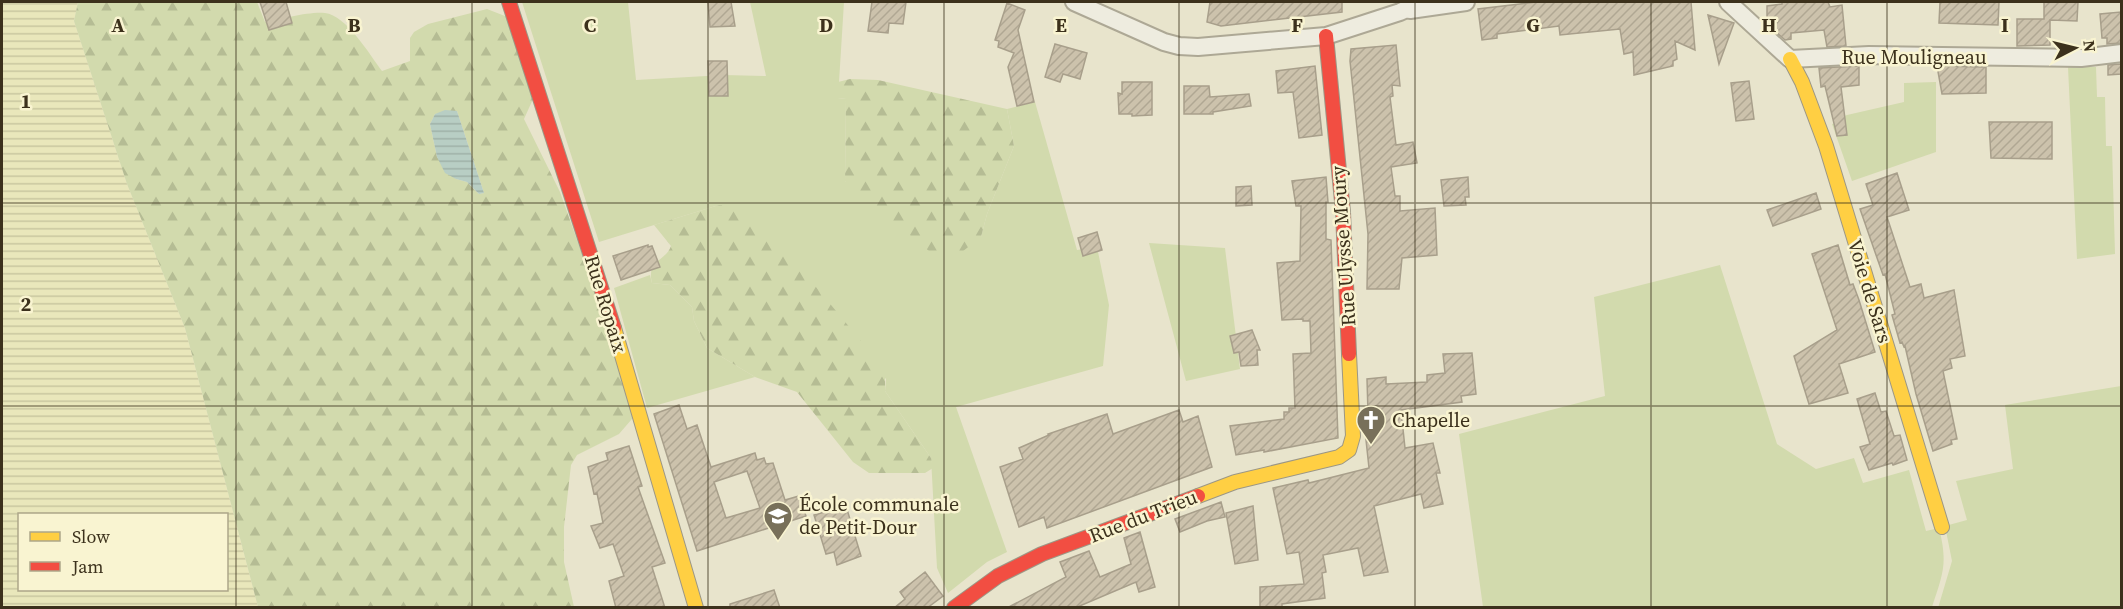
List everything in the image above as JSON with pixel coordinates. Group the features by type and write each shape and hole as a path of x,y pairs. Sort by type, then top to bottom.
{"street":[{"name":"Rue Ropaix","path":"509,2 538,88 537,111 560,192 589,278 605,298 696,608"},
{"path":"1074,2 1138,32 1179,46 1198,47 1326,36 1400,12 1422,2"},
{"path":"1400,12 1466,2"},
{"path":"1728,2 1790,59"},
{"name":"Rue Ulysse Moury","path":"1326,36 1343,212 1353,436 1352,444 1345,454"},
{"name":"Rue Mouligneau","path":"1790,59 1869,55 2080,58 2121,53"},
{"name":"Voie de Sars","path":"1790,59 1802,82 1826,146 1942,527"},
{"name":"Rue du Trieu","path":"954,608 998,576 1042,554 1235,482 1345,454"}],"shaded area":[{"path":"2,2 78,2 74,21 127,184 185,328 258,607 2,607"},
{"path":"445,110 457,111 484,193 479,194 467,182 445,173 437,157 430,124 435,114"}],"green space":[{"path":"78,2 257,2 265,22 304,14 325,13 333,15 349,28 382,71 410,61 410,38 414,32 428,24 487,9 515,20 538,88 524,119 560,192 638,412 619,434 577,455 571,465 564,527 564,562 574,607 258,607 185,328 127,184 74,21","holes":["457,111 484,193 479,194 467,182 456,179 437,157 430,124 435,114"]},
{"path":"522,2 628,2 636,80 724,75 766,76 750,2 844,2 838,98 846,99 845,181 981,237 987,214 1014,146 1007,109 1035,102 1077,250 1097,247 1109,305 1103,366 956,407 1007,552 987,562 948,593 937,568 931,458 885,391 886,379 719,205 599,242"},
{"path":"2068,67 2096,67 2097,97 2105,97 2106,146 2112,146 2115,254 2077,259"},
{"path":"850,79 878,80 1007,109 1014,146 987,214 981,237 958,255 935,256 845,181 846,99 838,98 838,82"},
{"path":"1936,82 1936,152 1852,181 1832,124 1845,121 1844,116 1847,115 1904,102 1904,83"},
{"path":"719,205 730,206 807,276 885,370 885,391 931,458 933,468 925,473 869,473 853,462 797,392 755,377 707,348 694,321 692,307 670,285 652,283 651,275 654,265 669,251 671,246 654,225"},
{"path":"1149,243 1225,248 1240,369 1186,381"},
{"path":"1720,265 1777,444 1816,469 1854,458 1863,483 1909,470 1926,531 1939,528 1942,540 1943,568 1932,607 1483,607 1459,434 1605,396 1594,297"},
{"path":"650,275 652,283 670,285 692,307 694,321 707,348 755,377 647,408 614,288"},
{"path":"2121,386 2121,607 1938,608 1952,561 1945,526 1967,520 1956,481 2013,469 2005,405"}],"building":[{"path":"260,2 286,2 292,23 269,30"},
{"path":"708,2 731,2 735,26 710,27"},
{"path":"872,2 906,2 903,24 889,23 888,33 868,31"},
{"path":"1210,2 1342,2 1342,12 1221,26 1207,22"},
{"path":"1536,2 1691,2 1695,50 1675,41 1677,59 1673,61 1673,66 1634,75 1633,52 1624,54 1620,29 1560,35 1559,26 1497,34 1497,38 1482,40 1478,9"},
{"path":"1782,2 1828,2 1830,7 1842,5 1846,46 1827,47 1824,30 1791,33 1791,39 1785,40 1768,25 1767,18 1767,6 1782,4"},
{"path":"1940,2 1999,2 1998,25 1939,23"},
{"path":"2044,2 2078,2 2077,21 2050,20 2050,45 2017,46 2017,19 2044,19"},
{"path":"1007,3 1025,10 1018,30 1034,102 1017,106 1008,67 1014,53 998,47 999,41 995,40"},
{"path":"2121,12 2121,43 2107,44 2107,38 2102,38 2100,14"},
{"path":"1708,15 1734,23 1719,64"},
{"path":"1055,44 1087,53 1080,79 1063,74 1060,82 1045,77"},
{"path":"1396,45 1400,86 1392,85 1393,96 1390,97 1396,145 1413,142 1417,163 1391,167 1395,196 1400,196 1400,211 1435,208 1437,255 1402,258 1399,289 1367,289 1368,234 1350,61 1351,49"},
{"path":"708,61 727,61 728,96 709,96"},
{"path":"2121,64 2121,74 2108,75 2108,65"},
{"path":"1315,66 1322,135 1299,138 1293,92 1278,93 1276,71"},
{"path":"1859,66 1859,85 1841,87 1847,135 1837,136 1825,86 1821,87 1819,68"},
{"path":"1937,66 1986,67 1986,93 1942,94"},
{"path":"1749,81 1754,119 1736,121 1731,83"},
{"path":"1122,82 1152,82 1152,115 1119,114 1118,93 1122,94"},
{"path":"1184,86 1209,86 1210,97 1249,94 1251,106 1213,112 1213,114 1184,114"},
{"path":"1989,122 2052,122 2052,159 1991,158"},
{"path":"1897,173 1909,210 1887,217 1910,287 1921,284 1924,298 1954,290 1965,356 1950,359 1952,368 1943,371 1957,439 1951,440 1952,444 1933,451 1905,346 1902,342 1900,343 1892,315 1895,314 1885,274 1883,275 1860,209 1873,205 1866,184"},
{"path":"1326,177 1328,202 1326,202 1326,239 1331,240 1338,438 1236,455 1230,426 1284,419 1284,412 1289,412 1289,408 1295,408 1293,354 1311,353 1310,321 1282,320 1277,263 1300,261 1301,206 1296,206 1292,181"},
{"path":"1468,177 1469,197 1465,197 1466,205 1444,206 1441,180"},
{"path":"1251,186 1252,205 1236,206 1236,187"},
{"path":"1816,193 1821,209 1773,226 1767,210"},
{"path":"1097,232 1102,250 1083,256 1078,238"},
{"path":"648,245 648,247 652,246 660,267 621,280 613,256"},
{"path":"1838,245 1850,285 1853,284 1859,300 1875,352 1839,364 1848,393 1809,404 1794,356 1837,330 1812,254"},
{"path":"1252,330 1260,350 1257,350 1258,365 1241,366 1239,352 1234,353 1230,336"},
{"path":"1472,353 1476,394 1461,396 1462,402 1401,410 1405,448 1433,443 1440,473 1436,473 1443,504 1424,508 1421,494 1374,506 1388,572 1364,576 1358,548 1323,555 1326,572 1322,573 1325,598 1282,604 1282,608 1260,608 1260,587 1304,584 1299,552 1287,554 1273,488 1308,480 1309,483 1369,468 1365,413 1368,413 1367,379 1386,377 1386,384 1427,382 1427,375 1445,373 1443,354"},
{"path":"1875,393 1881,412 1886,411 1894,436 1900,435 1907,460 1869,470 1860,447 1870,444 1857,399"},
{"path":"679,405 687,429 697,425 711,467 755,453 757,460 764,458 766,464 773,463 785,500 799,496 806,516 697,551 654,414","holes":["747,471 760,508 726,518 714,482"]},
{"path":"1179,410 1183,422 1198,416 1212,467 1047,528 1044,517 1019,527 1000,467 1023,459 1019,448 1048,434 1107,414 1113,434"},
{"path":"629,446 642,486 638,487 665,563 652,567 665,608 616,608 609,581 624,576 613,544 600,548 591,526 603,523 597,493 594,494 588,467 608,460 606,453"},
{"path":"1221,502 1225,517 1207,521 1180,532 1175,519"},
{"path":"846,506 861,556 837,565 834,552 826,554 814,515"},
{"path":"1253,506 1258,560 1235,564 1226,513"},
{"path":"1140,532 1155,587 1139,592 1136,582 1075,608 1007,608 1066,577 1060,562 1089,551 1100,577 1131,564 1124,538"},
{"path":"925,572 943,596 927,608 894,608 905,599 900,592"},
{"path":"774,590 780,608 730,608 730,604"}],"traffic: slow":[{"path":"1790,59 1802,82 1826,146 1942,527"},
{"path":"614,328 696,608"},
{"path":"1198,496 1235,482 1339,457 1349,450 1353,436 1349,354"}],"traffic: jam":[{"path":"509,2 614,328"},
{"path":"1326,36 1343,212 1349,354"},
{"path":"954,608 998,576 1042,554 1198,496"}],"place":[{"name":"Chapelle","path":"1371,446"},
{"name":"École communale de Petit-Dour","path":"778,542"}]}
